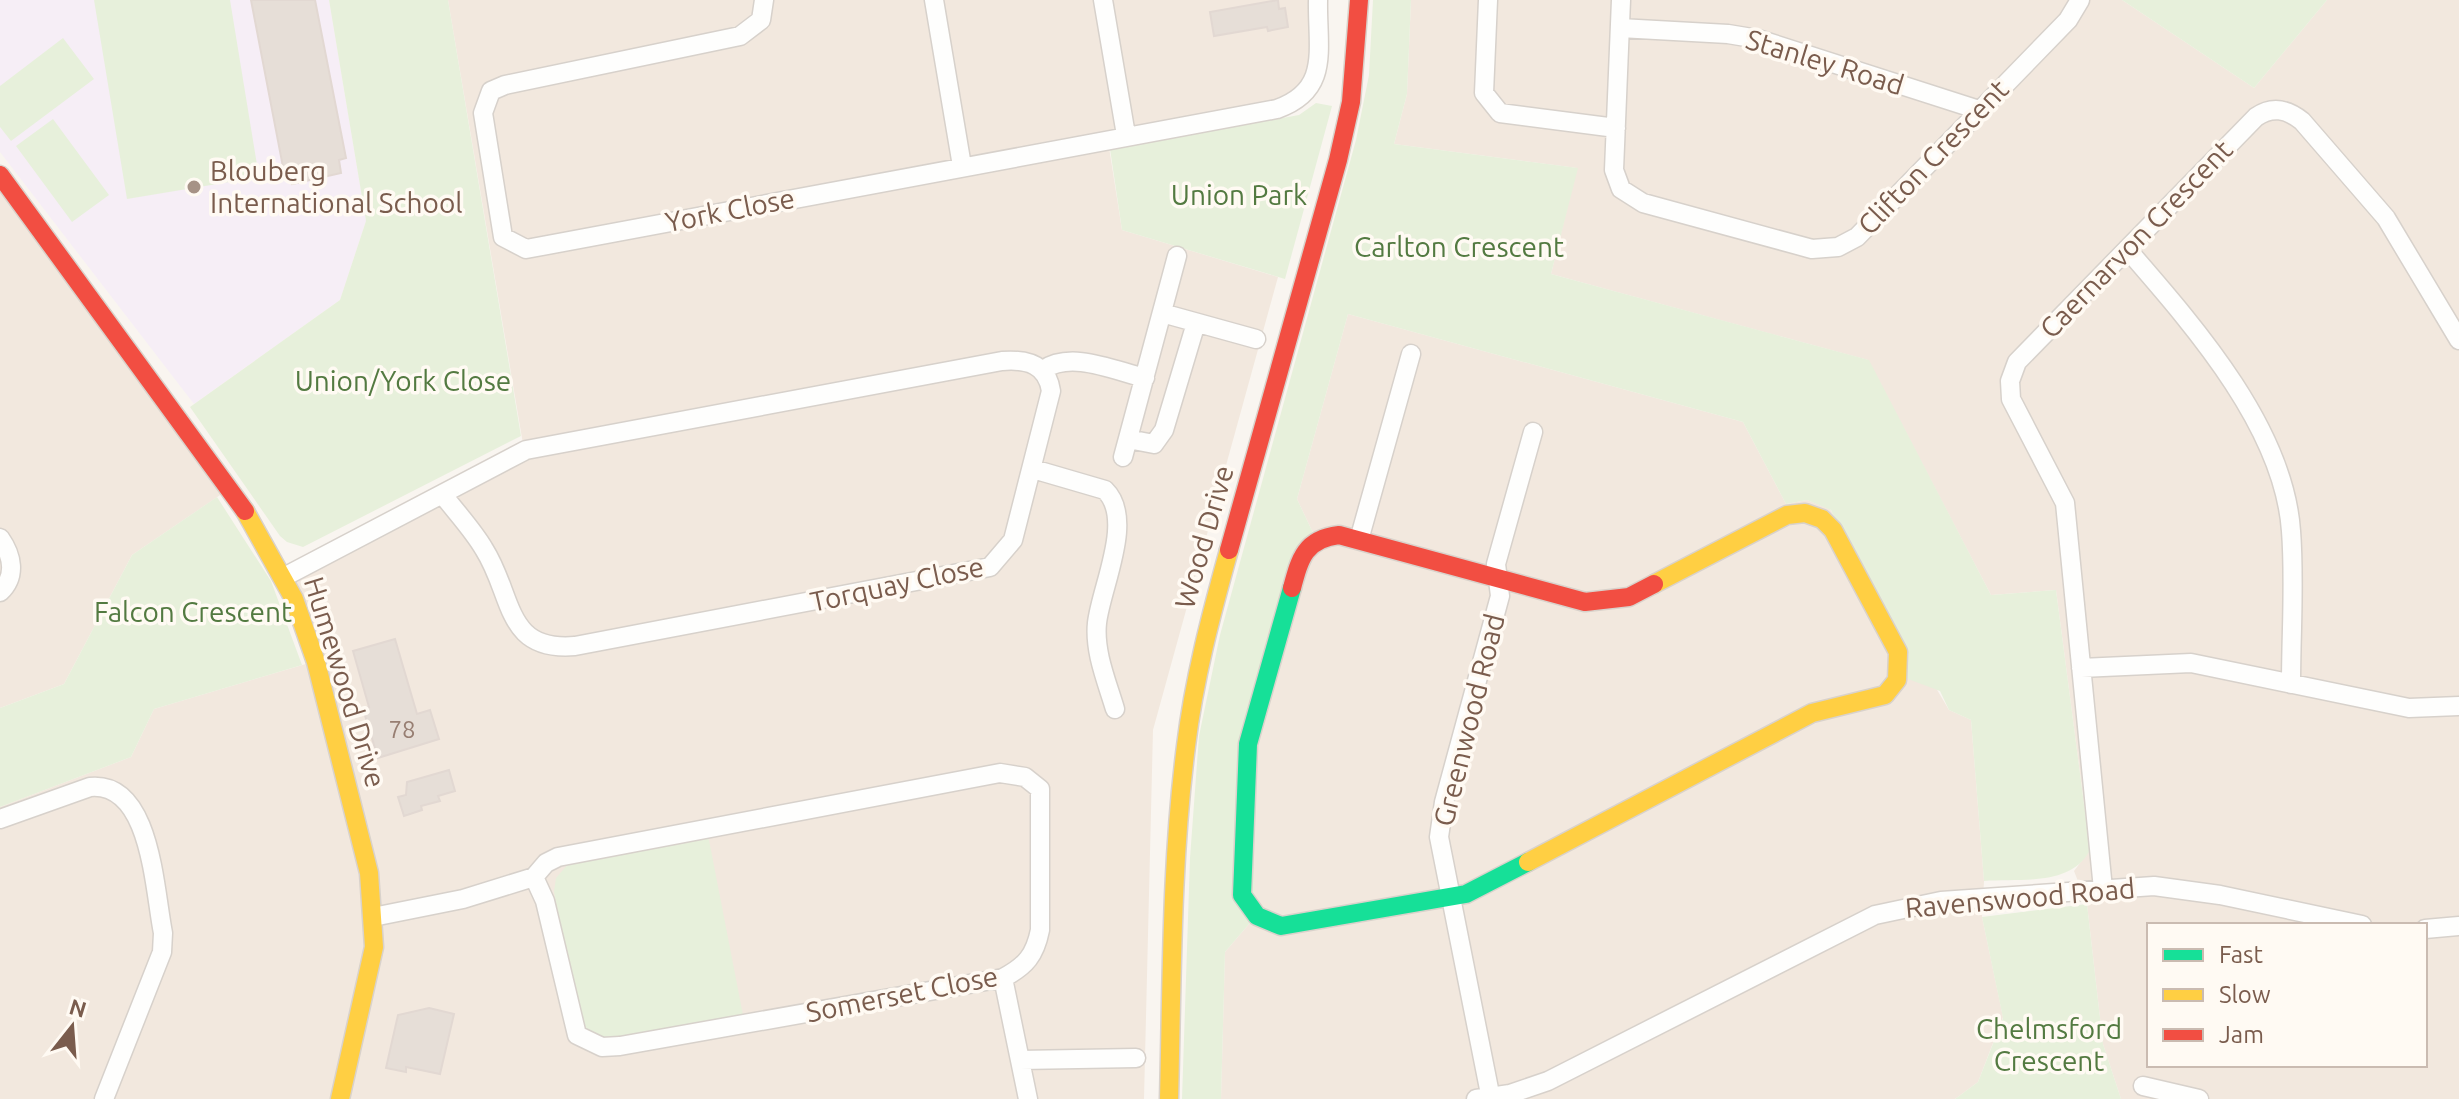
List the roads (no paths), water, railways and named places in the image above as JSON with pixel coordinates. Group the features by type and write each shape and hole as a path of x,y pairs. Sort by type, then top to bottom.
{"street":[{"name":"York Close","path":"764,0 761,20 740,36 505,85 491,91 483,113 503,237 526,249 1256,113 1297,102 1313,85 1316,75 1318,0"},
{"path":"934,0 962,166"},
{"path":"1103,0 1126,135"},
{"name":"Wood Drive","path":"1169,1099 1178,808 1192,697 1207,629 1338,160 1355,76 1359,0"},
{"path":"1488,0 1484,93 1492,106 1500,113 1616,128"},
{"name":"Clifton Crescent","path":"1621,0 1615,180 1631,199 1825,250 1857,237 2068,20 2080,0"},
{"name":"Stanley Road","path":"1620,28 1728,34 1758,39 1979,110"},
{"name":"Caernarvon Crescent","path":"2103,889 2065,503 2015,408 2010,381 2023,355 2256,117 2272,110 2286,111 2302,121 2386,218 2459,340"},
{"name":"Humewood Drive","path":"4,187 245,512 284,577 316,662 356,814 369,873 373,917 374,947 369,979 340,1099"},
{"path":"2127,249 2205,339 2273,454 2291,528 2291,684"},
{"path":"1177,256 1126,448 1147,445 1160,438 1196,323"},
{"path":"1162,313 1256,339"},
{"path":"1359,540 1411,354"},
{"path":"284,577 526,450 1002,361 1024,361 1043,370 1057,363 1078,361 1145,378"},
{"name":"Torquay Close","path":"443,495 485,550 519,628 541,646 551,648 976,572 998,561 1013,540 1051,403 1050,382 1043,370"},
{"name":"Greenwood Road","path":"1486,1098 1449,895 1440,819 1500,596 1496,564 1533,432"},
{"path":"1033,469 1096,486 1113,498 1115,544 1097,624 1102,664 1115,709"},
{"path":"1805,513 1822,519 1833,530 1898,652 1900,670 1892,688 1876,700 1812,713 1466,894 1281,926 1256,916 1242,895 1248,744 1306,545 1316,538 1339,535 1498,578 1585,602 1619,600 1787,515 1805,513"},
{"path":"0,538 11,558 12,569 6,586 0,592"},
{"path":"2081,668 2191,663 2409,708 2459,706"},
{"name":"Somerset Close","path":"373,917 463,899 534,877 546,863 558,857 1000,773 1016,774 1040,789 1040,930 1031,958 1003,978 602,1047 577,1035 545,901 534,877"},
{"path":"0,819 90,787 105,785 126,797 140,819 163,933 162,952 104,1099"},
{"name":"Ravenswood Road","path":"1486,1098 1548,1081 1875,915 1941,901 2154,886 2220,895 2353,923"},
{"path":"2427,929 2459,926"},
{"path":"1003,978 1028,1099"},
{"path":"1020,1060 1136,1058"},
{"path":"2143,1086 2199,1099"}],"place":[{"name":"Blouberg International School","path":"194,187"}],"park label":[{"name":"Union Park","path":"1239,195"},
{"name":"Carlton Crescent","path":"1459,247"},
{"name":"Union/York Close","path":"403,381"},
{"name":"Falcon Crescent","path":"193,612"},
{"name":"Chelmsford Crescent","path":"2049,1045"}]}
